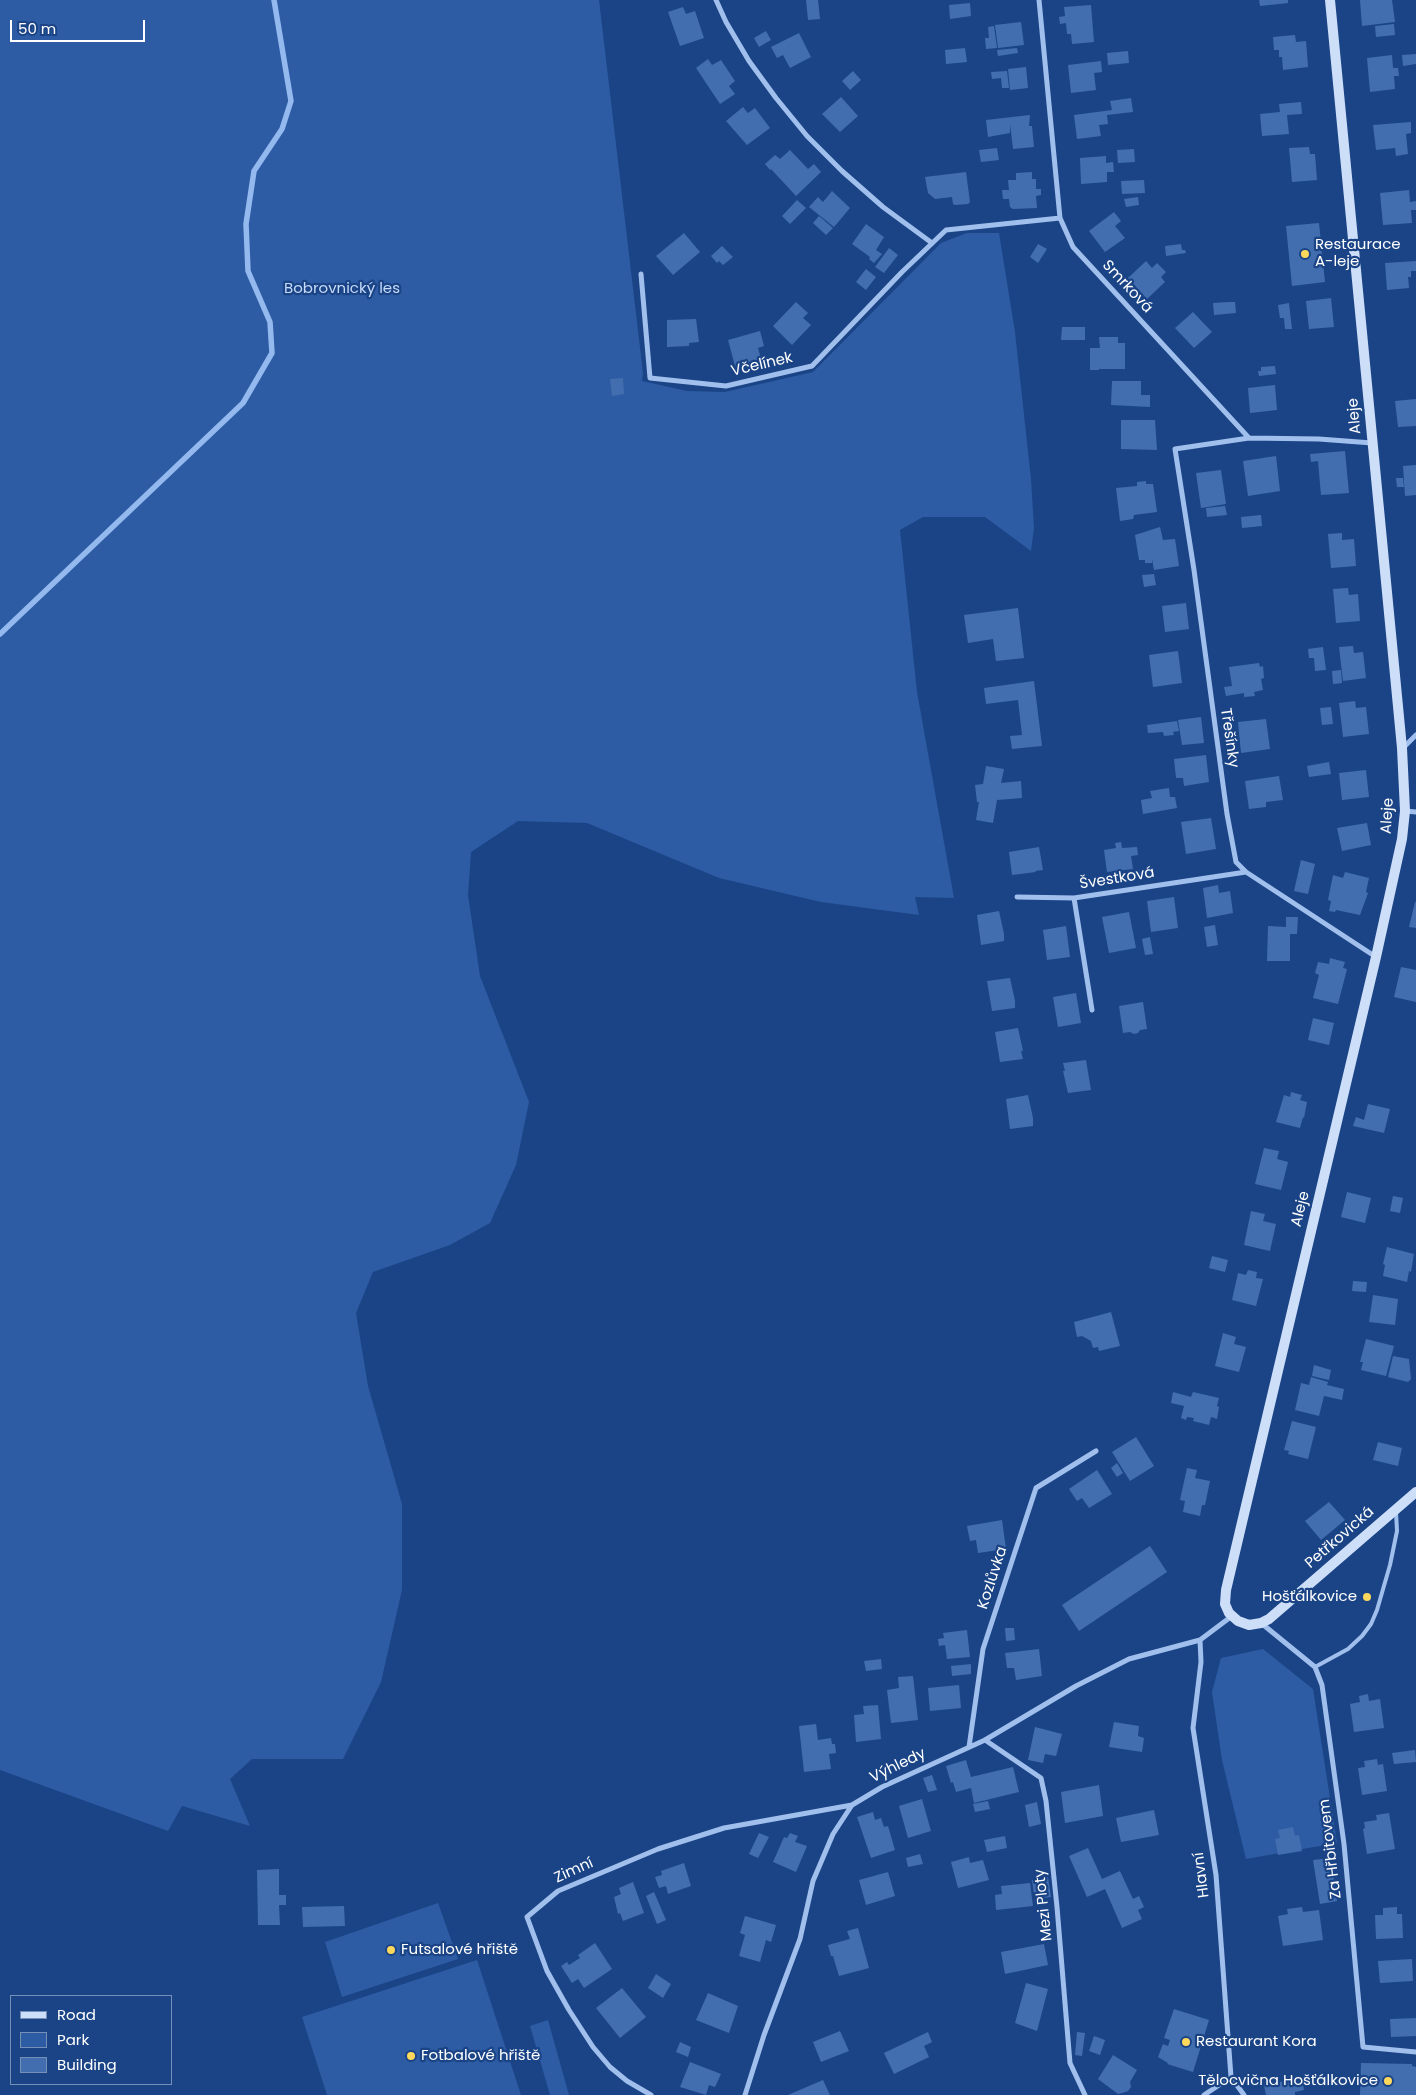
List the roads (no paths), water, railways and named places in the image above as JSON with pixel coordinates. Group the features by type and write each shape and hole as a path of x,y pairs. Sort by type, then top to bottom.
{"street":[{"path":"716,0 726,22 749,61 807,136 842,171 883,207 932,243"},
{"name":"Smrková","path":"1039,0 1060,218 1073,247 1249,438"},
{"name":"Aleje","path":"1232,1616 1225,1604 1226,1590 1376,957 1402,839 1411,812 1402,748 1330,0"},
{"name":"Včelínek","path":"642,274 650,378 726,386 812,366 946,230 1060,218"},
{"path":"1249,438 1319,439 1373,443"},
{"name":"Třešínky","path":"1249,438 1175,449 1194,570 1227,814 1236,862 1246,872 1376,957"},
{"path":"1402,748 1416,735"},
{"name":"Švestková","path":"1092,1010 1074,898 1246,872"},
{"path":"1017,898 1074,898"},
{"name":"Kozlůvka","path":"969,1747 983,1649 1036,1488 1096,1450"},
{"name":"Petřkovická","path":"1261,1623 1284,1607 1416,1492"},
{"path":"1232,1616 1245,1624 1261,1623"},
{"name":"Výhledy","path":"745,2095 764,2036 800,1939 814,1881 833,1834 852,1805 882,1787 984,1740 1076,1686 1129,1659 1200,1640 1232,1616"},
{"name":"Za Hřbitovem","path":"1261,1623 1314,1667 1322,1685 1344,1844 1363,2047 1416,2052"},
{"name":"Hlavní","path":"1200,1640 1201,1662 1193,1728 1216,1875 1230,2077"},
{"name":"Mezi Ploty","path":"984,1740 1041,1778 1046,1801 1057,1907 1070,2063 1085,2095"},
{"name":"Zimní","path":"651,2095 627,2081 610,2067 593,2048 547,1971 527,1917 558,1891 658,1849 724,1828 852,1805"},
{"path":"1204,2095 1230,2077 1244,2095"}],"lane":[{"path":"1314,1667 1348,1649 1362,1636 1371,1624 1378,1610 1390,1565 1397,1531 1395,1510"}],"waterway":[{"path":"0,634 243,403 272,353 270,322 248,271 246,224 254,171 282,129 291,101 274,0"}],"place":[{"name":"Restaurace A-leje","path":"1305,254"},
{"name":"Hošťálkovice","path":"1367,1597"},
{"name":"Futsalové hřiště","path":"391,1950"},
{"name":"Restaurant Kora","path":"1186,2042"},
{"name":"Fotbalové hřiště","path":"411,2056"},
{"name":"Tělocvična Hošťálkovice","path":"1388,2081"}],"park label":[{"name":"Bobrovnický les","path":"342,289"}]}
